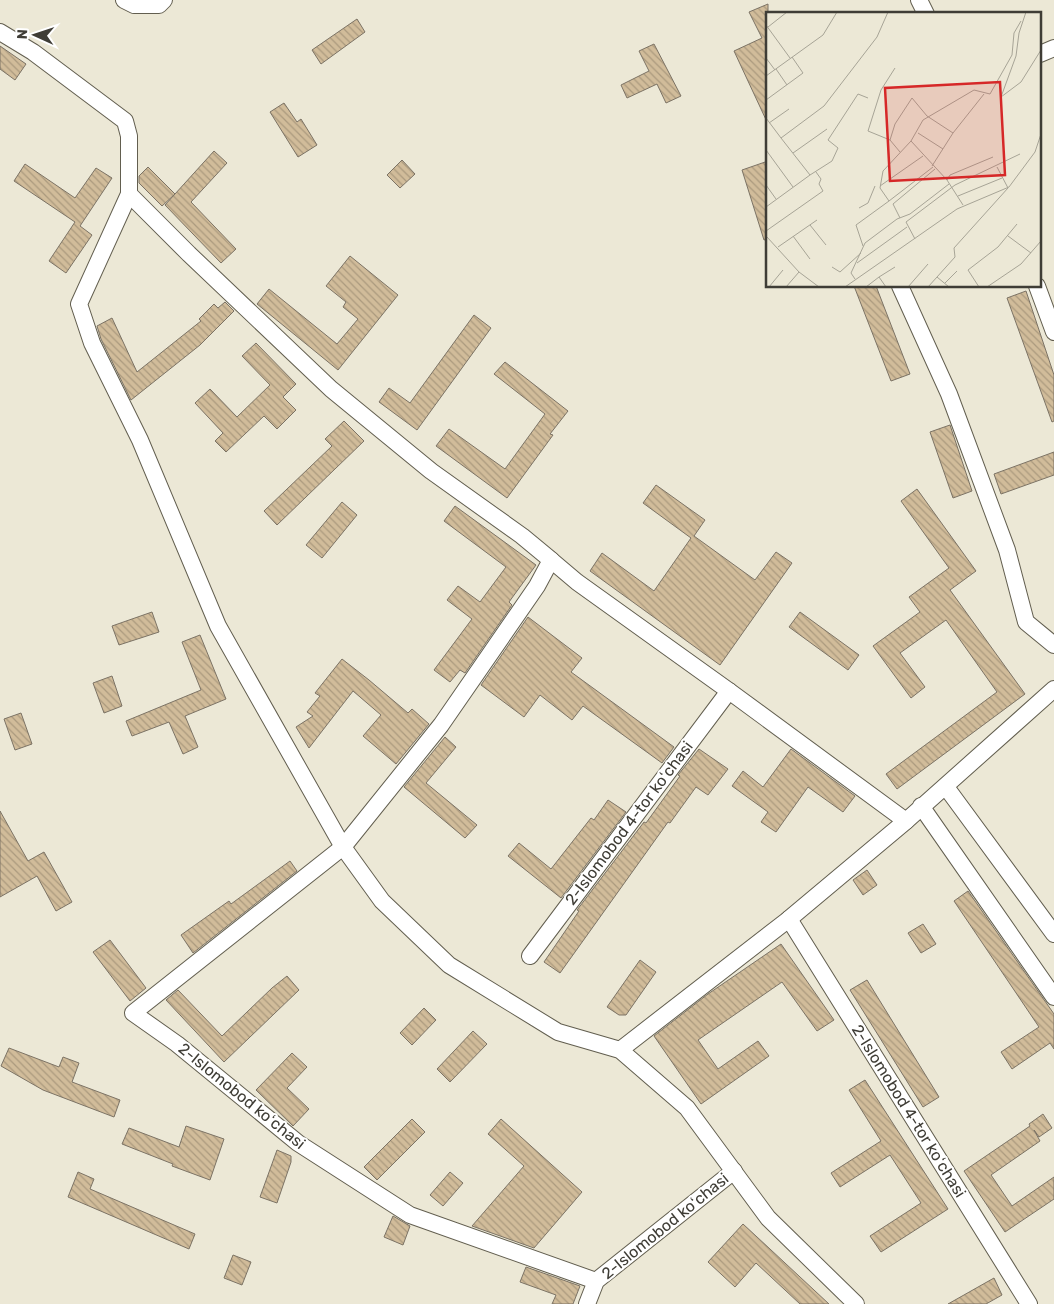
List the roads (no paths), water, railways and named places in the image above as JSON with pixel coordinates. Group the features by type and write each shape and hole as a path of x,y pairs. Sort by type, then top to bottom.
{"street":[{"path":"124,0 134,5 159,5 164,0"},
{"path":"919,0 925,12"},
{"path":"0,32 33,52 125,121 129,136 129,194 79,304 92,343 140,440 213,615 343,847 382,901 450,965 558,1032 620,1050 687,1108 768,1218 856,1304"},
{"path":"1042,53 1054,48"},
{"path":"129,194 331,390 431,471 522,536 577,582 906,821"},
{"path":"901,288 949,394 1007,550 1026,622 1054,645"},
{"path":"1038,288 1054,332"},
{"path":"343,847 441,724 533,592 551,560"},
{"path":"620,1050 789,919 906,821 921,806 946,787 1054,689"},
{"name":"2-Islomobod 4-tor koʻchasi","path":"530,956 729,691"},
{"path":"946,787 1054,934"},
{"path":"921,806 1054,997"},
{"name":"2-Islomobod koʻchasi","path":"343,847 133,1013 177,1044 298,1143 410,1215 596,1281"},
{"name":"2-Islomobod 4-tor koʻchasi","path":"789,919 1029,1304"},
{"name":"2-Islomobod koʻchasi","path":"587,1304 596,1281 734,1171"}]}
